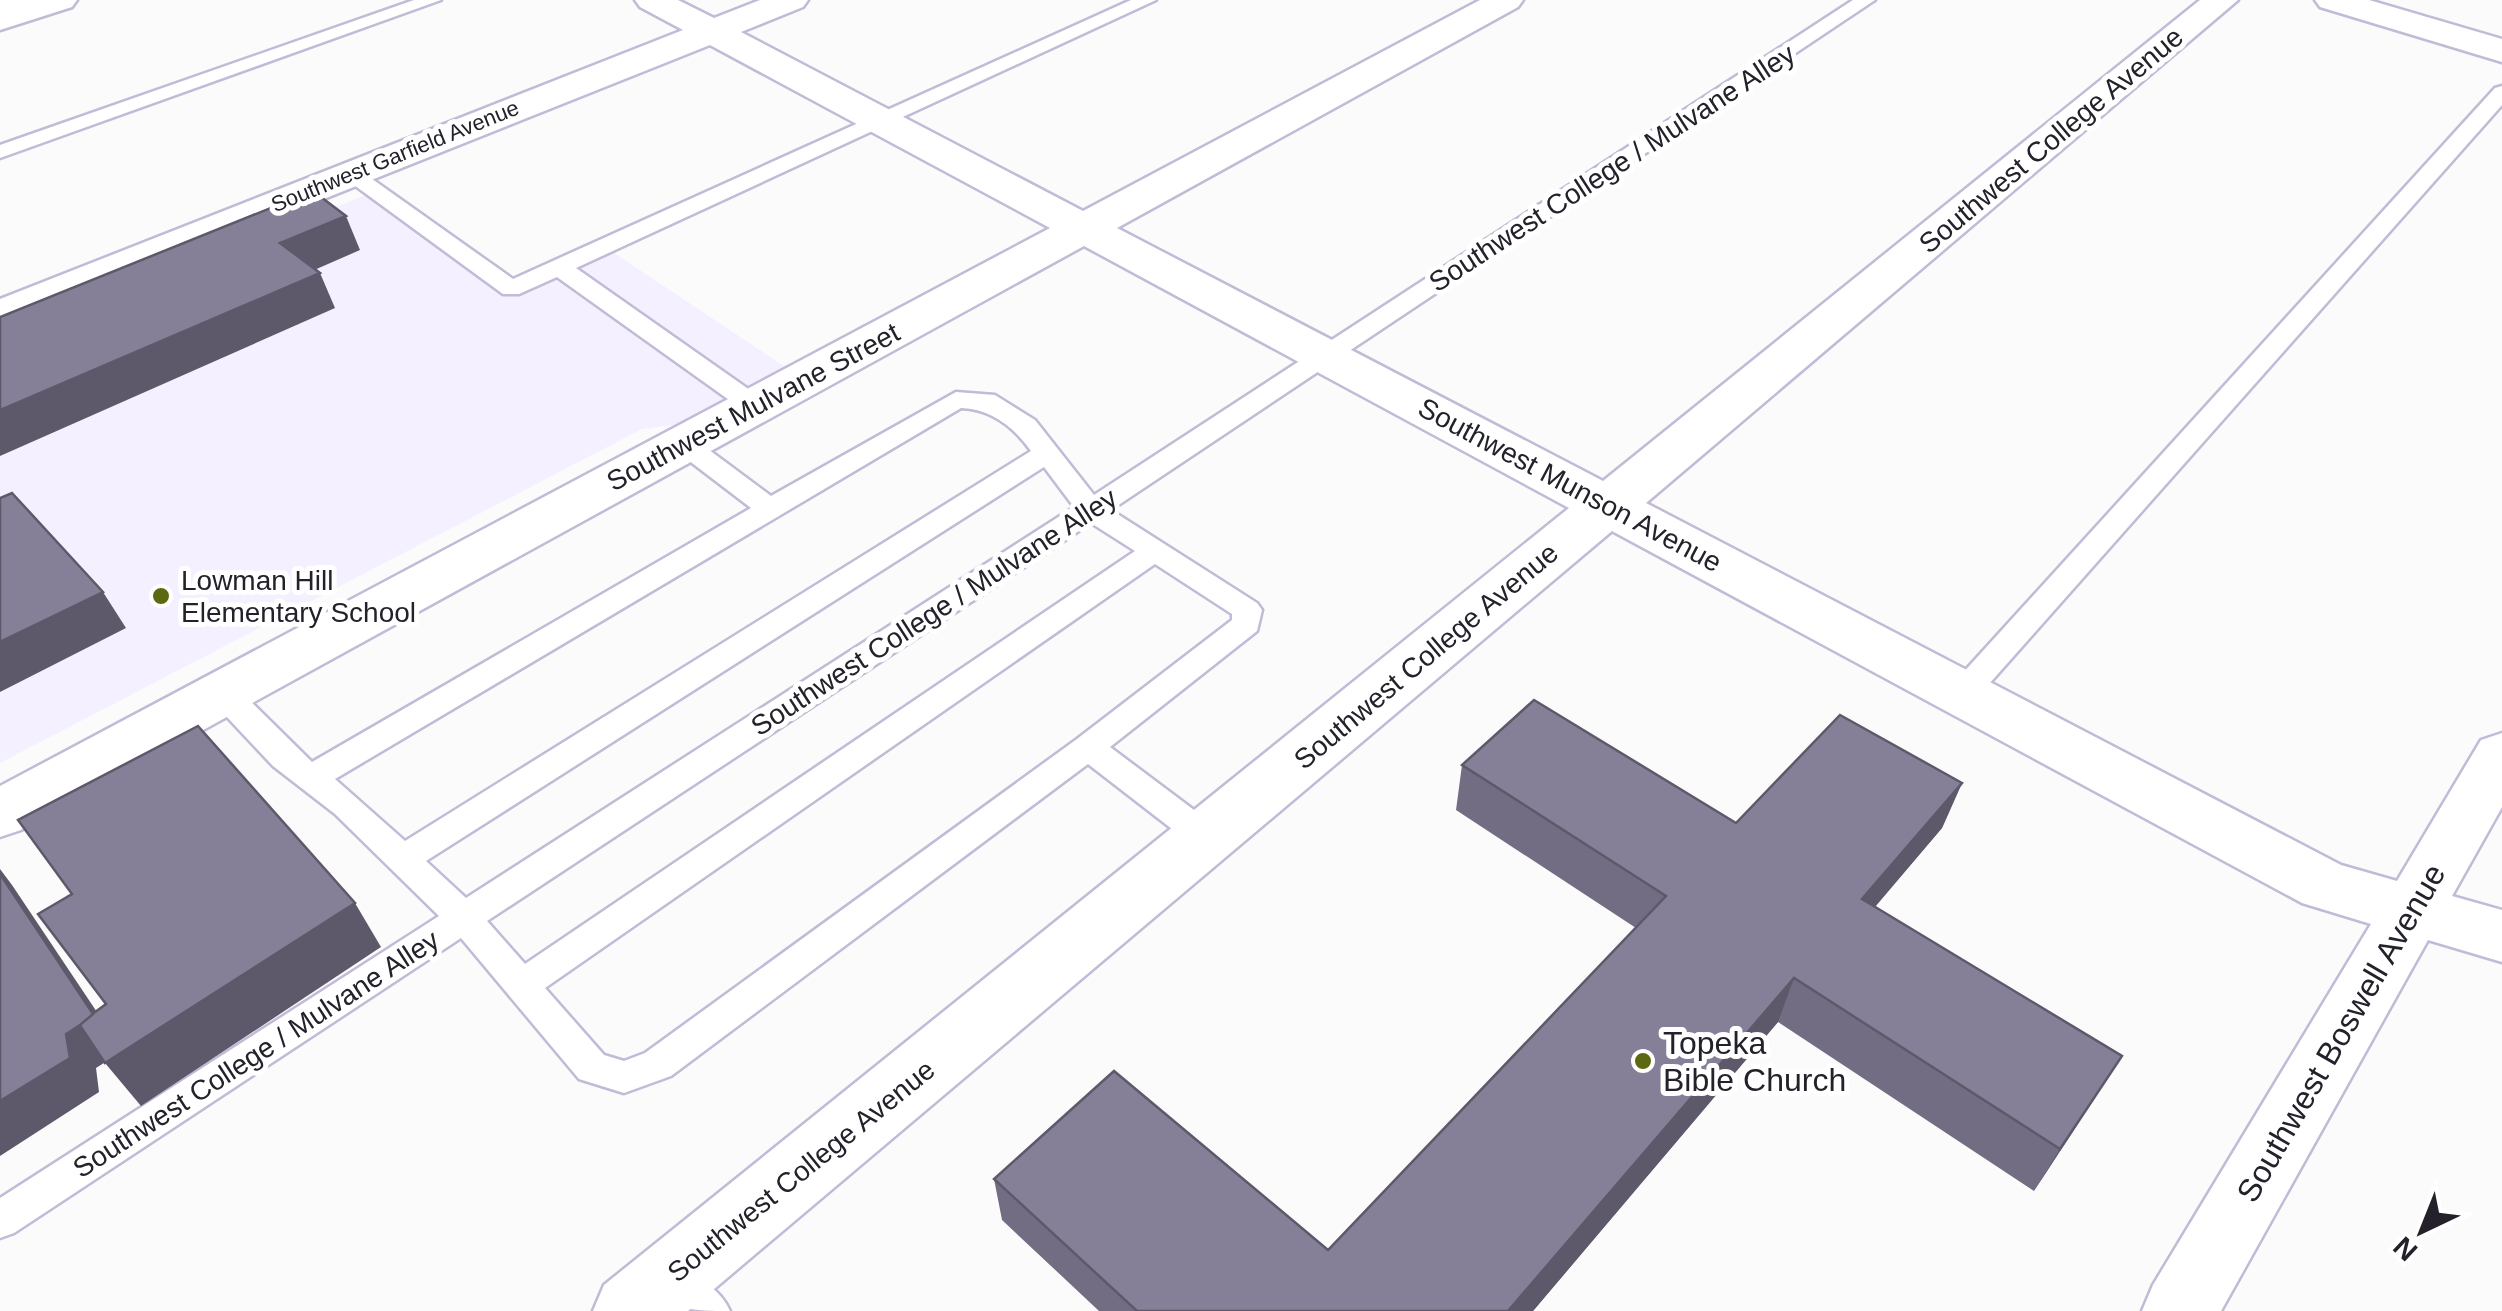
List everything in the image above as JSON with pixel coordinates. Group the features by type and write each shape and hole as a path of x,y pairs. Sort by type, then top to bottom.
{"street":[{"path":"0,6 34,0"},
{"path":"0,19 60,0"},
{"name":"Southwest Munson Avenue","path":"652,0 2324,885 2502,936"},
{"name":"Southwest Garfield Avenue","path":"0,315 791,0"},
{"name":"Southwest Mulvane Street","path":"0,814 1506,0"},
{"name":"Southwest College Avenue","path":"669,1301 1206,837 2221,0"},
{"path":"2332,0 2502,51"},
{"name":"Southwest Boswell Avenue","path":"2180,1311 2502,755"}],"lane":[{"path":"0,152 432,0"},
{"path":"350,174 510,289 1147,0"},
{"name":"Southwest College / Mulvane Alley","path":"0,1220 1327,356 1866,0"},
{"path":"1962,694 2502,92"},
{"path":"559,268 755,406"},
{"path":"223,693 284,758 346,805 464,918 592,1068 624,1077 658,1066 1088,747 1247,624 1247,610 1091,510 1026,426 986,401 956,400 312,778"},
{"path":"684,444 770,509"},
{"path":"403,859 1047,453"},
{"path":"522,985 1155,551"},
{"path":"1088,747 1206,837"}],"shaded area":[{"name":"Lowman Hill Elementary School","path":"385,187 519,282 599,243 787,368 698,416 674,425 642,429 0,763 0,344"}],"building":[{"path":"313,191 346,216 280,243 320,273 0,410 0,317"},
{"path":"12,493 103,592 0,642 0,498"},
{"name":"Topeka Bible Church","path":"1534,700 1736,823 1840,715 1962,783 1862,899 2122,1056 2060,1149 1794,978 1508,1311 1137,1311 994,1179 1114,1071 1328,1250 1666,896 1462,765"},
{"path":"198,726 355,903 105,1063 79,1024 106,1004 38,914 72,894 18,820"},
{"path":"0,874 93,1014 66,1034 70,1058 0,1101"}],"place":[{"name":"Lowman Hill Elementary School","path":"161,596"},
{"name":"Topeka Bible Church","path":"1643,1061"}]}
